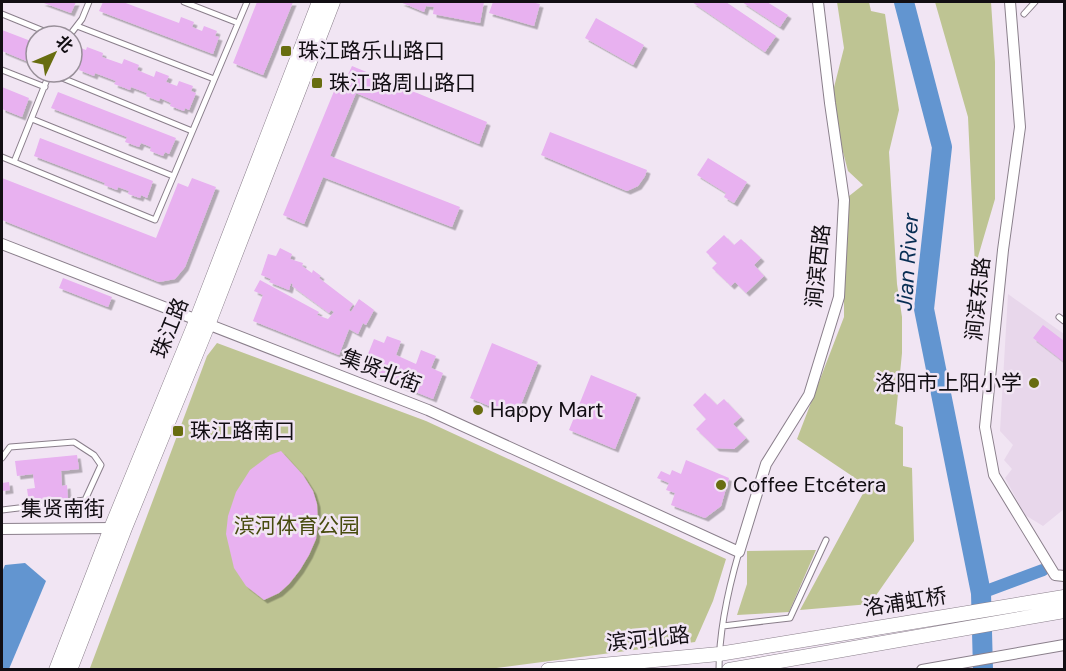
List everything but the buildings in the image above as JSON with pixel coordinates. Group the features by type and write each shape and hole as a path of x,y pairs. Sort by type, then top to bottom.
{"main road":[{"name":"珠江路","path":"202,323 319,2"},
{"name":"珠江路","path":"56,669 118,528 333,2"},
{"name":"珠江路","path":"70,669 118,528"},
{"name":"洛浦虹桥","path":"752,648 1065,597"},
{"name":"洛浦虹桥","path":"729,669 1065,612"},
{"name":"滨河北路","path":"548,669 719,654 752,648"}],"street":[{"name":"涧滨西路","path":"739,552 766,464 809,395 839,297 844,200 818,2"},
{"name":"涧滨东路","path":"1010,2 1020,127 1003,250 986,427 994,475 1055,575 1065,576"},
{"name":"集贤北街","path":"2,243 428,410 739,552"},
{"name":"集贤南街","path":"2,529 118,528"},
{"path":"922,669 1065,645"}],"lane":[{"path":"78,24 89,2"},
{"path":"184,2 238,22"},
{"path":"2,157 155,220 247,2"},
{"path":"1024,14 1035,2"},
{"path":"2,14 27,24"},
{"path":"84,29 214,79"},
{"path":"2,70 45,87"},
{"path":"14,162 46,84"},
{"path":"79,84 192,131"},
{"path":"32,118 173,176"},
{"path":"1059,317 1065,321"},
{"path":"2,458 10,447 74,442 94,455 101,465 85,500 2,510"},
{"path":"723,626 790,618 826,540"},
{"path":"719,669 728,587 739,552"}],"shaded area":[{"name":"洛阳市上阳小学","path":"1008,294 1064,334 1064,509 1043,526 1025,515 1005,478 1012,469 1004,460 1013,445 1000,431"}],"green space":[{"path":"837,2 869,2 871,11 885,14 899,110 889,152 897,284 902,317 902,353 895,424 903,427 903,466 912,468 914,541 870,604 800,610 867,486 797,439 844,317 844,200 863,185 848,171 830,103 844,48"},
{"path":"935,2 991,2 995,62 995,199 975,267 968,117"},
{"name":"滨河体育公园","path":"217,343 426,421 726,559 713,601 695,642 481,670 91,670 207,356"},
{"path":"816,550 789,612 737,615 747,584 747,551"}],"water":[{"path":"25,563 46,581 9,669 2,669 2,572 5,565"}],"waterway":[{"name":"Jian River","path":"904,2 942,147 924,309 981,593 983,670"},
{"path":"981,593 1043,570"}],"place":[{"name":"珠江路乐山路口","path":"286,51"},
{"name":"珠江路周山路口","path":"317,83"},
{"name":"洛阳市上阳小学","path":"1034,383"},
{"name":"Happy Mart","path":"478,410"},
{"name":"珠江路南口","path":"178,431"},
{"name":"Coffee Etcétera","path":"721,485"}]}
